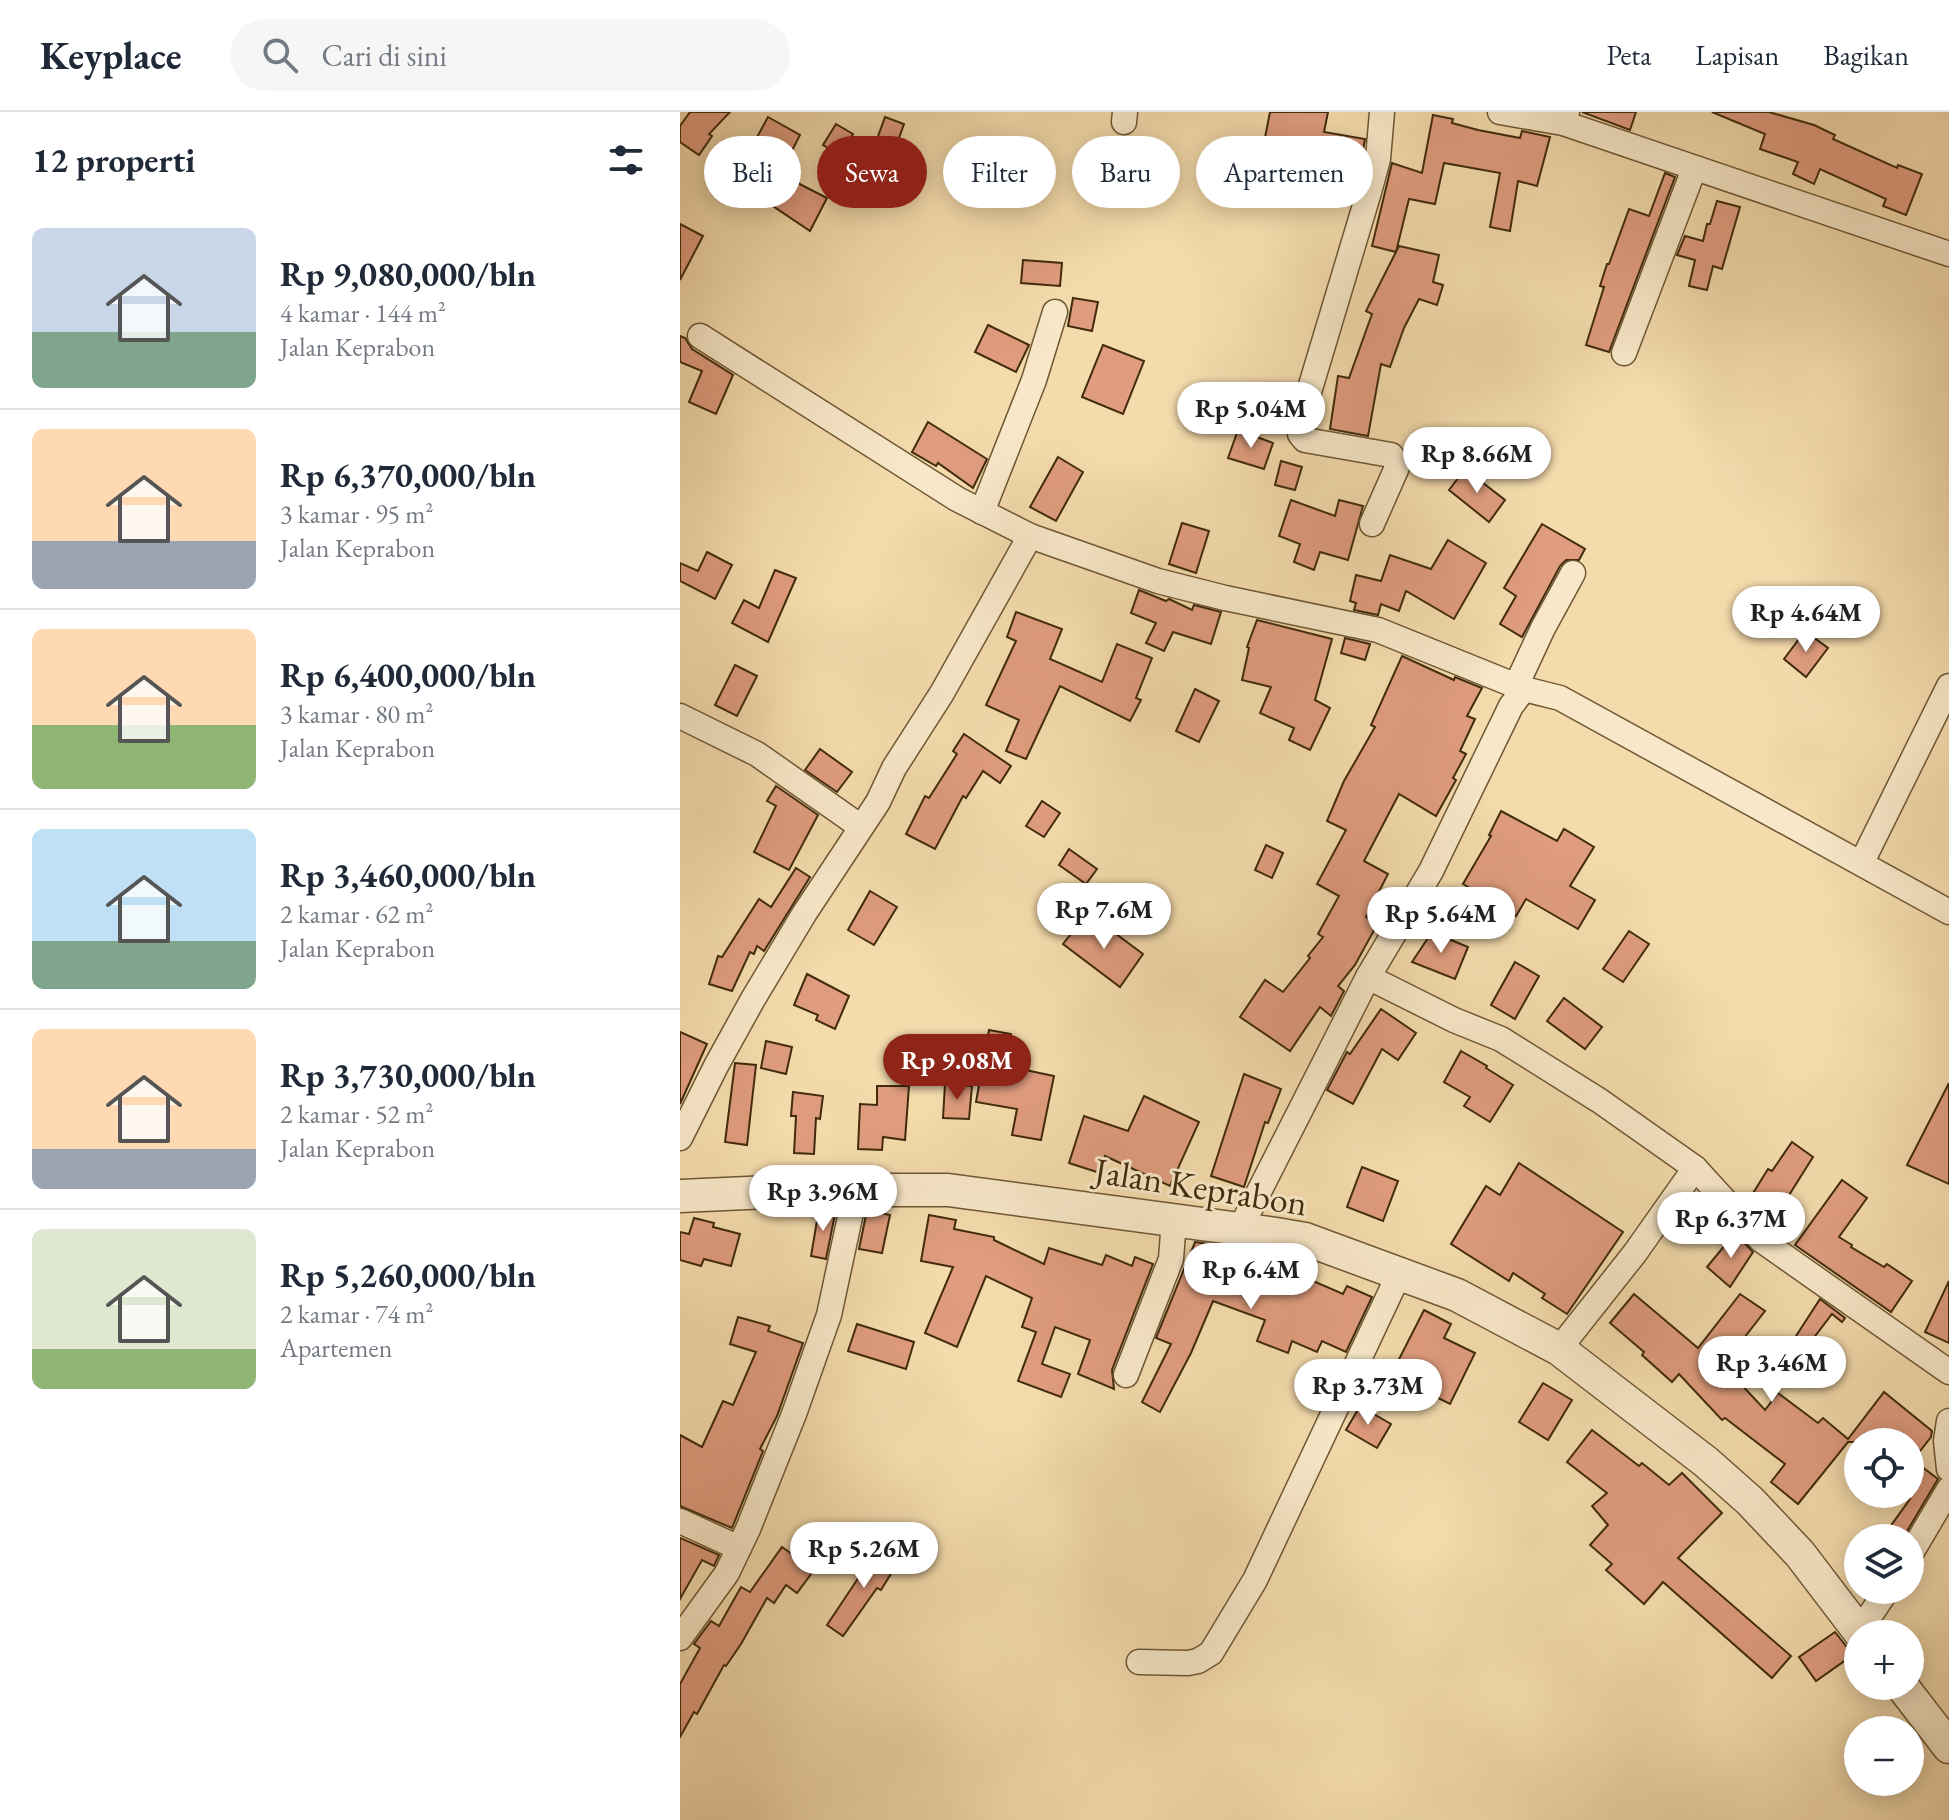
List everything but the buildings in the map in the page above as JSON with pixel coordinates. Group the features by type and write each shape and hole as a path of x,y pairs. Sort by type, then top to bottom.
{"street":[{"path":"1372,524 1398,465 1397,459 1391,455 1305,440 1300,434 1300,422 1378,159 1382,112"},
{"path":"1500,112 1565,118 1694,169 1949,254"},
{"path":"1624,353 1694,169"},
{"path":"982,512 1034,380 1055,312"},
{"path":"700,336 944,491 1030,536 1158,581 1378,630 1520,688 1560,698 1949,912"},
{"path":"680,1138 753,999 804,914 878,802 894,768 942,693 1030,536"},
{"path":"1240,1229 1368,977 1431,871 1520,688 1543,628 1573,573"},
{"path":"1862,862 1949,686"},
{"path":"680,716 757,754 861,827"},
{"path":"1368,977 1441,1014 1501,1039 1600,1101 1695,1168 1761,1240 1949,1372"},
{"path":"1559,1349 1635,1253 1695,1168"},
{"path":"680,1638 727,1573 794,1414 829,1315 856,1189"},
{"name":"Jalan Keprabon","path":"680,1196 856,1189 948,1190 1305,1239 1400,1272 1457,1295 1559,1349 1706,1462 1750,1501 1800,1554 1850,1620"},
{"path":"1126,1375 1171,1259 1174,1220"},
{"path":"1139,1662 1188,1663 1211,1653 1255,1580 1400,1272"},
{"path":"1949,1421 1946,1429 1949,1469"},
{"path":"1924,1531 1949,1489"},
{"path":"680,1521 739,1548"},
{"path":"1913,1700 1949,1747"}]}
